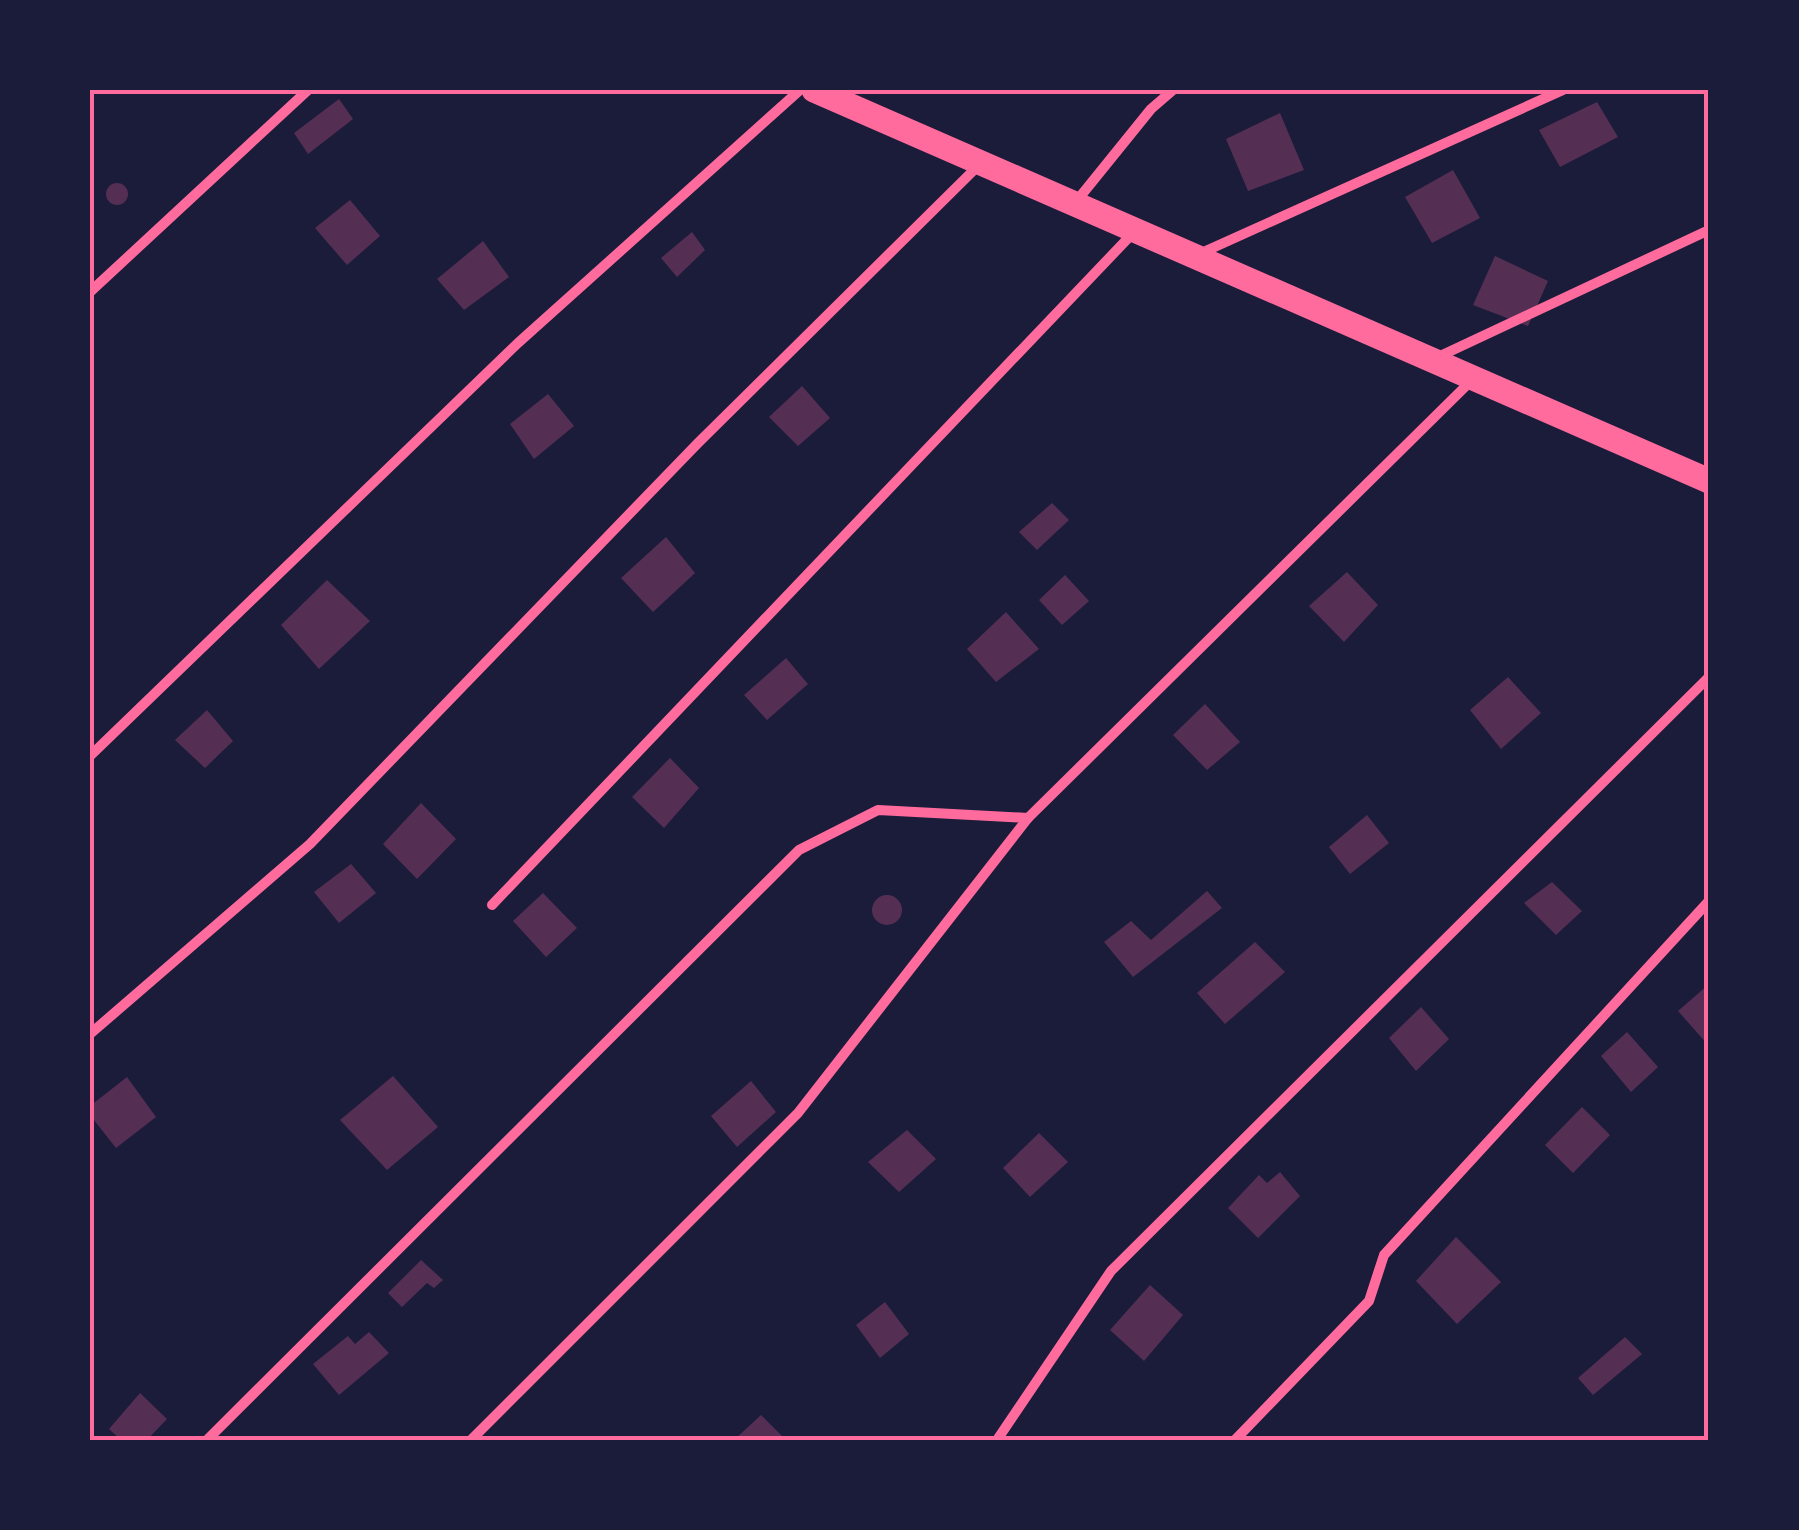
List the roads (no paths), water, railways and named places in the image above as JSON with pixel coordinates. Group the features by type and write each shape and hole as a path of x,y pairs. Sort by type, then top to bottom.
{"highway":[{"path":"814,90 1709,481"}],"street":[{"path":"90,292 308,90"},
{"path":"90,756 518,343 800,90"},
{"path":"1075,204 1151,109 1173,90"},
{"path":"1194,256 1563,90"},
{"path":"90,1034 310,844 698,443 980,163"},
{"path":"1432,360 1709,230"},
{"path":"492,905 1135,231"},
{"path":"470,1440 798,1112 1028,818 1474,378"},
{"path":"997,1440 1111,1271 1709,677"},
{"path":"207,1440 798,850 878,810 1028,818"},
{"path":"1234,1440 1370,1301 1384,1255 1709,901"}]}
